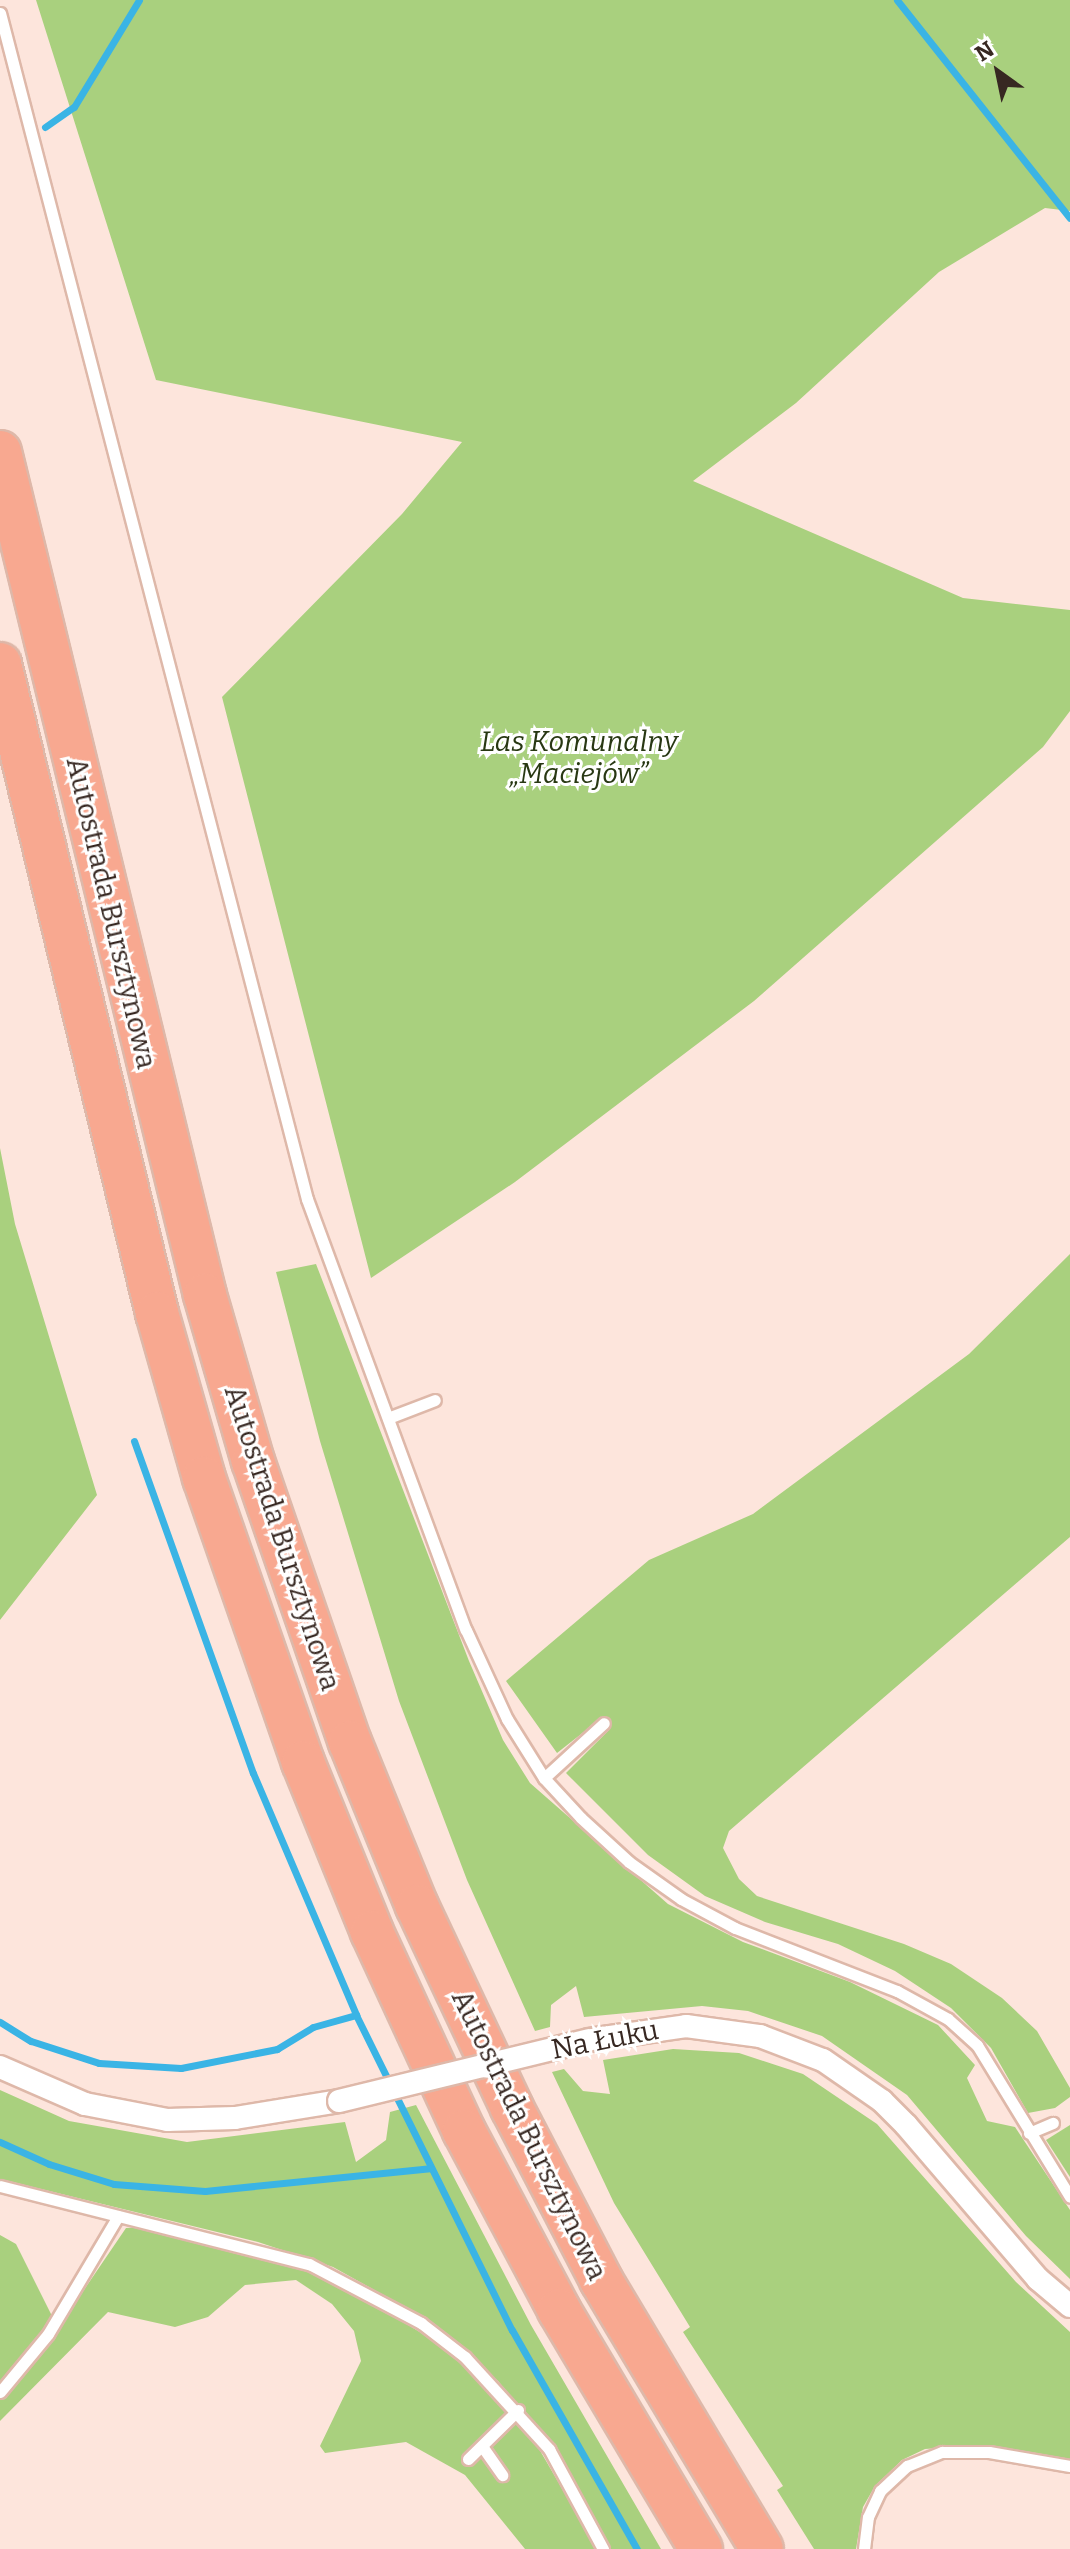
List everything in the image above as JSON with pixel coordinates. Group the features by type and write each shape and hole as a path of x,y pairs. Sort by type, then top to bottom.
{"highway":[{"name":"Autostrada Bursztynowa","path":"0,452 205,1295 253,1461 350,1742 417,1906 512,2108 601,2280 762,2549"},
{"name":"Autostrada Bursztynowa","path":"0,664 157,1313 204,1478 303,1762 372,1932 464,2131 559,2310 701,2549"}],"street":[{"name":"Na Łuku","path":"0,2067 85,2104 167,2120 235,2118 339,2101 589,2040 658,2028 717,2029 760,2036 823,2060 890,2109 1038,2279 1070,2306"}],"lane":[{"path":"0,13 307,1199 466,1630 507,1719 544,1778 629,1862 681,1899 735,1928 897,1991 948,2019 977,2045 1070,2197"},
{"path":"388,1418 435,1400"},
{"path":"544,1778 604,1723"},
{"path":"1029,2133 1053,2123"},
{"path":"0,2186 257,2247 368,2291 465,2357 518,2410 549,2449 603,2549"},
{"path":"0,2392 48,2334 118,2216"},
{"path":"468,2459 484,2449 518,2410"},
{"path":"484,2449 502,2475"},
{"path":"864,2549 868,2517 880,2491 907,2466 930,2457 989,2452 1070,2466"}],"green space":[{"name":"Las Komunalny „Maciejów”","path":"36,0 1070,0 1070,211 1045,208 939,272 796,403 693,481 963,598 1070,610 1070,711 1043,747 754,1001 515,1182 371,1278 222,697 402,514 462,442 156,380"},
{"path":"0,1148 15,1224 97,1495 0,1620"},
{"path":"1070,1254 1070,1537 729,1831 723,1848 739,1879 757,1896 904,1944 951,1964 1002,1998 1037,2031 1070,2088 1070,2097 1055,2108 1028,2113 991,2048 951,2008 895,1971 838,1944 765,1922 705,1896 648,1855 566,1773 609,1730 599,1720 557,1753 506,1681 649,1560 753,1514 969,1354"},
{"path":"316,1264 469,1661 503,1740 530,1783 668,1904 743,1942 850,1982 938,2025 975,2065 967,2078 987,2121 1015,2127 1070,2210 1070,2279 1026,2236 907,2095 822,2036 748,2011 702,2006 584,2017 576,1986 551,2005 550,2027 535,2031 467,1880 399,1701 320,1441 276,1272"},
{"path":"673,2049 739,2053 803,2074 877,2124 1016,2282 1070,2332 1070,2461 982,2445 925,2449 902,2460 875,2486 863,2507 856,2549 814,2549 777,2490 783,2486 683,2332 690,2327 614,2203 552,2072 564,2069 583,2091 610,2094 603,2060"},
{"path":"0,2090 69,2121 187,2142 345,2122 356,2162 386,2140 390,2112 416,2105 531,2325 661,2549 610,2549 574,2479 543,2434 498,2381 403,2306 333,2267 258,2242 0,2179"},
{"path":"1070,2125 1070,2177 1046,2140"},
{"path":"145,2227 236,2248 335,2280 449,2350 531,2435 597,2549 525,2549 465,2475 406,2442 325,2453 320,2446 361,2361 354,2331 332,2304 296,2280 245,2285 208,2317 175,2327 108,2312 0,2421 0,2235 16,2244 58,2328 126,2228"}],"waterway":[{"path":"45,127 74,107 139,0"},
{"path":"897,0 1070,218"},
{"path":"134,1441 253,1773 356,2015 512,2330 637,2549"},
{"path":"0,2022 31,2041 99,2063 181,2068 277,2049 313,2027 356,2015"},
{"path":"0,2142 49,2164 114,2184 205,2191 430,2168"}]}
